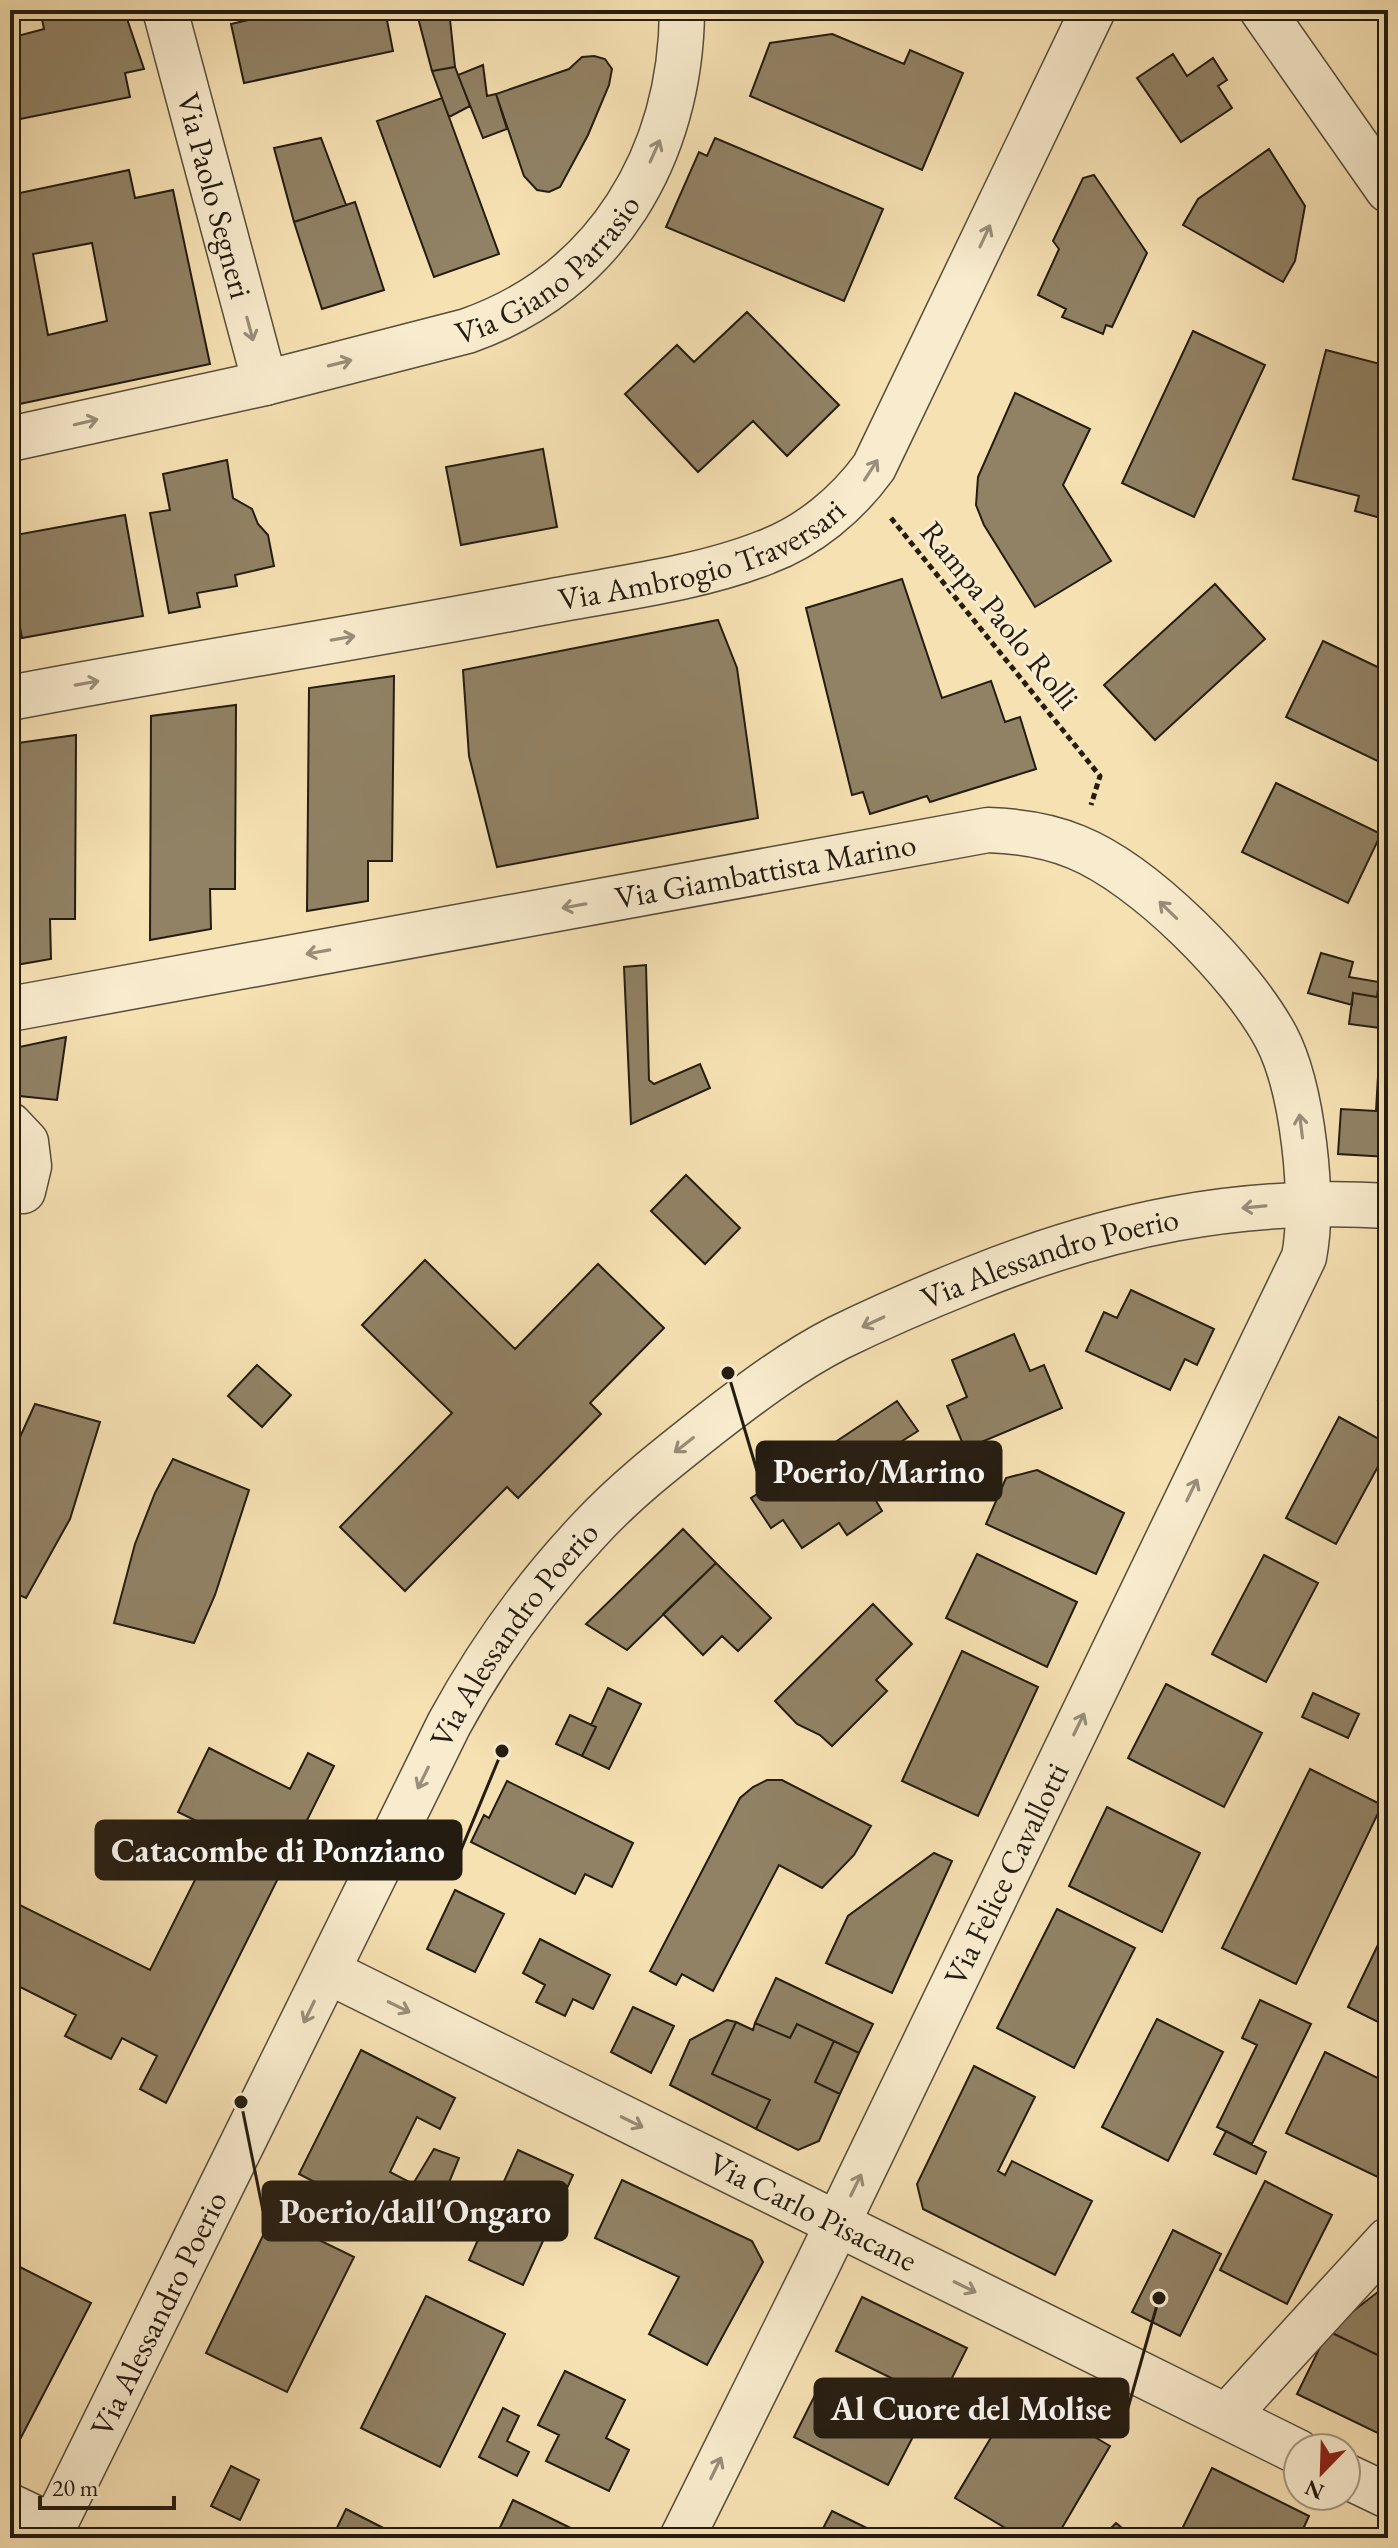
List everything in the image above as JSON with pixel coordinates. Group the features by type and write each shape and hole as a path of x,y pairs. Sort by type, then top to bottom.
{"street":[{"name":"Via Paolo Segneri","path":"165,10 265,383"},
{"name":"Via Giano Parrasio","path":"10,439 265,383 467,331 529,303 566,277 616,224 633,197 668,116 682,34 682,10"},
{"name":"Via Ambrogio Traversari","path":"10,698 494,612 714,569 768,552 791,540 831,513 862,483 883,451 1093,10"},
{"path":"1262,10 1388,190"},
{"name":"Via Giambattista Marino","path":"10,1009 988,830 1016,831 1046,836 1078,847 1122,872 1165,905 1215,956 1247,996 1276,1038 1289,1074 1300,1116 1309,1204"},
{"path":"10,1125 26,1142 29,1166 23,1191"},
{"name":"Via Felice Cavallotti","path":"682,2538 1304,1257 1309,1204"},
{"name":"Via Alessandro Poerio","path":"51,2533 449,1724 479,1673 550,1574 634,1486 746,1397 793,1364 836,1339 1009,1264 1103,1234 1173,1218 1250,1206 1388,1206"},
{"name":"Via Carlo Pisacane","path":"329,1972 1282,2444"},
{"path":"1227,2416 1388,2240"},
{"path":"1362,2484 1388,2496"},
{"path":"10,2506 51,2533"}],"path":[{"name":"Rampa Paolo Rolli","path":"862,483 1100,776"}],"building":[{"path":"40,10 124,10 144,69 125,73 130,97 10,121 10,38 44,29"},
{"path":"259,10 385,10 393,51 244,83 231,24 261,17"},
{"path":"416,10 449,10 455,67 432,71"},
{"path":"832,34 904,64 910,50 963,73 922,170 750,96 770,43"},
{"path":"1173,54 1187,76 1213,58 1227,80 1218,86 1232,108 1181,142 1137,78"},
{"path":"582,57 605,59 612,69 609,85 588,135 560,187 549,192 537,190 524,176 496,94 569,69"},
{"path":"483,65 487,96 496,94 507,129 483,138 458,75"},
{"path":"455,67 470,106 449,117 432,71"},
{"path":"442,98 499,254 434,277 377,121"},
{"path":"321,138 346,205 294,222 274,148"},
{"path":"715,138 883,209 844,301 666,227 699,152 707,156"},
{"path":"1269,149 1305,206 1295,261 1283,282 1183,225 1198,199"},
{"path":"129,170 135,198 173,190 210,364 10,406 10,195","holes":["92,243 107,321 48,335 33,254"]},
{"path":"1094,175 1147,253 1112,327 1106,325 1103,334 1062,317 1066,309 1038,295 1059,249 1053,241 1083,178"},
{"path":"355,202 384,290 322,309 294,222"},
{"path":"747,312 839,405 787,456 753,421 698,472 625,394 677,345 694,362"},
{"path":"1193,331 1265,365 1194,517 1122,483"},
{"path":"1326,350 1388,366 1388,520 1355,511 1359,496 1293,479"},
{"path":"1015,393 1090,429 1063,485 1111,561 1035,607 984,525 976,505 978,477"},
{"path":"543,449 557,527 461,545 446,467"},
{"path":"227,460 233,498 252,509 258,524 268,535 274,566 235,575 237,586 197,593 200,607 169,613 150,513 170,510 163,474"},
{"path":"125,515 143,616 22,638 10,576 10,536"},
{"path":"902,579 942,698 991,681 1005,722 1020,717 1036,769 930,802 927,796 870,814 863,792 852,795 806,608"},
{"path":"1215,584 1265,639 1155,740 1104,685"},
{"path":"718,620 737,668 758,818 497,867 469,756 463,670"},
{"path":"1323,641 1388,672 1386,765 1286,717"},
{"path":"394,676 392,861 368,861 368,901 307,911 309,688"},
{"path":"236,705 235,889 210,889 211,929 150,940 151,716"},
{"path":"76,735 75,919 50,919 51,959 10,966 10,744"},
{"path":"1276,783 1381,834 1348,903 1242,852"},
{"path":"1321,953 1353,962 1349,977 1379,982 1377,997 1353,993 1352,1005 1308,993"},
{"path":"646,965 649,1080 654,1084 700,1064 710,1088 631,1124 624,967"},
{"path":"1353,993 1388,999 1388,1029 1349,1024"},
{"path":"66,1037 57,1100 10,1095 10,1049"},
{"path":"1378,1076 1388,1077 1388,1157 1338,1154 1341,1109 1376,1111"},
{"path":"686,1175 740,1228 705,1264 651,1211"},
{"path":"425,1260 515,1349 598,1264 664,1328 590,1403 601,1414 518,1498 507,1487 405,1591 340,1527 452,1413 362,1325"},
{"path":"1131,1290 1214,1329 1197,1365 1185,1359 1170,1390 1086,1351 1104,1312 1117,1318"},
{"path":"1014,1334 1030,1371 1044,1365 1062,1408 965,1449 947,1406 967,1397 952,1360"},
{"path":"257,1365 291,1395 262,1427 228,1396"},
{"path":"1388,1380 1388,1405 1378,1400"},
{"path":"897,1401 918,1431 899,1443 918,1470 875,1499 882,1511 847,1535 839,1523 802,1548 783,1520 771,1528 751,1498"},
{"path":"35,1404 100,1422 70,1519 26,1598 10,1591 10,1459"},
{"path":"1339,1417 1388,1444 1388,1448 1336,1544 1286,1518"},
{"path":"173,1459 249,1490 215,1595 194,1643 114,1623 135,1544 155,1493"},
{"path":"1037,1470 1124,1513 1096,1574 986,1524 1006,1478"},
{"path":"683,1529 716,1563 627,1650 586,1624"},
{"path":"977,1554 1077,1602 1047,1667 946,1618"},
{"path":"1264,1555 1318,1583 1266,1682 1212,1654"},
{"path":"716,1563 771,1618 738,1651 722,1636 703,1655 663,1614"},
{"path":"873,1604 912,1644 876,1680 887,1691 832,1746 820,1735 797,1724 775,1701"},
{"path":"962,1651 1038,1687 978,1816 902,1781"},
{"path":"1166,1684 1262,1733 1224,1807 1128,1758"},
{"path":"1388,1684 1388,1701 1381,1697"},
{"path":"608,1688 641,1704 609,1769 582,1756 596,1727 591,1725"},
{"path":"1313,1693 1359,1714 1348,1738 1302,1717"},
{"path":"570,1715 596,1727 582,1756 556,1744"},
{"path":"209,1748 290,1789 308,1753 334,1766 166,2103 140,2089 157,2056 122,2038 111,2059 65,2036 76,2015 10,1982 10,1900 150,1970 219,1832 178,1812"},
{"path":"1310,1769 1382,1805 1296,1984 1222,1948"},
{"path":"767,1780 782,1780 871,1826 854,1855 822,1888 779,1865 713,1991 682,1974 676,1985 650,1971 740,1798"},
{"path":"507,1781 633,1843 612,1887 585,1874 575,1894 471,1842 484,1815 489,1818"},
{"path":"1107,1807 1200,1853 1162,1932 1069,1886"},
{"path":"934,1853 952,1861 892,1993 826,1963 848,1916"},
{"path":"455,1890 504,1914 475,1972 427,1949"},
{"path":"1057,1909 1135,1948 1074,2068 997,2028"},
{"path":"1388,1924 1388,2027 1348,2007"},
{"path":"540,1939 610,1975 593,2009 573,1999 565,2016 536,2002 545,1985 523,1973"},
{"path":"776,1978 873,2024 859,2053 797,2024 790,2038 755,2023"},
{"path":"1260,2000 1311,2024 1252,2144 1217,2127 1257,2045 1242,2038"},
{"path":"633,2007 674,2026 651,2073 611,2052"},
{"path":"1157,2019 1223,2052 1168,2161 1102,2127"},
{"path":"727,2020 736,2022 712,2074 770,2100 756,2129 670,2085 690,2040"},
{"path":"736,2022 753,2030 755,2023 790,2038 797,2024 834,2041 815,2082 840,2094 819,2141 798,2150 756,2129 770,2100 712,2074"},
{"path":"834,2041 859,2053 840,2094 815,2082"},
{"path":"361,2050 455,2098 440,2129 417,2117 390,2172 413,2184 434,2149 459,2158 426,2239 299,2174"},
{"path":"1325,2052 1388,2083 1388,2182 1286,2133"},
{"path":"974,2066 1035,2097 998,2171 1005,2175 1012,2161 1092,2201 1055,2275 923,2209 917,2184"},
{"path":"1226,2131 1266,2152 1256,2174 1214,2154"},
{"path":"518,2150 573,2175 523,2285 469,2260"},
{"path":"622,2180 752,2241 763,2262 707,2365 649,2334 679,2277 595,2238"},
{"path":"1265,2181 1332,2215 1287,2304 1220,2270"},
{"path":"272,2217 354,2257 287,2392 206,2353"},
{"path":"1173,2230 1221,2254 1180,2336 1132,2312"},
{"path":"10,2262 91,2303 14,2451 10,2449"},
{"path":"1379,2291 1388,2294 1388,2360 1328,2331"},
{"path":"426,2296 505,2334 440,2467 361,2428"},
{"path":"862,2297 967,2348 940,2402 836,2351"},
{"path":"1328,2331 1388,2360 1388,2438 1297,2394"},
{"path":"565,2371 625,2400 606,2438 629,2450 609,2491 546,2461 559,2435 538,2425"},
{"path":"822,2381 917,2429 888,2485 794,2437"},
{"path":"1018,2392 1110,2446 1056,2538 1022,2538 955,2498"},
{"path":"503,2408 519,2416 507,2441 529,2452 517,2476 479,2457"},
{"path":"231,2466 259,2480 240,2520 211,2506"},
{"path":"1212,2468 1282,2503 1282,2512 1301,2512 1309,2516 1299,2538 1197,2538 1183,2527"},
{"path":"513,2500 540,2513 591,2538 495,2538"},
{"path":"346,2509 403,2538 332,2538"},
{"path":"832,2511 887,2538 818,2538"},
{"path":"1116,2523 1134,2538 1101,2538"}],"place":[{"name":"Poerio/Marino","path":"728,1373"},
{"name":"Catacombe di Ponziano","path":"502,1751"},
{"name":"Poerio/dall'Ongaro","path":"241,2102"},
{"name":"Al Cuore del Molise","path":"1159,2298"}]}
